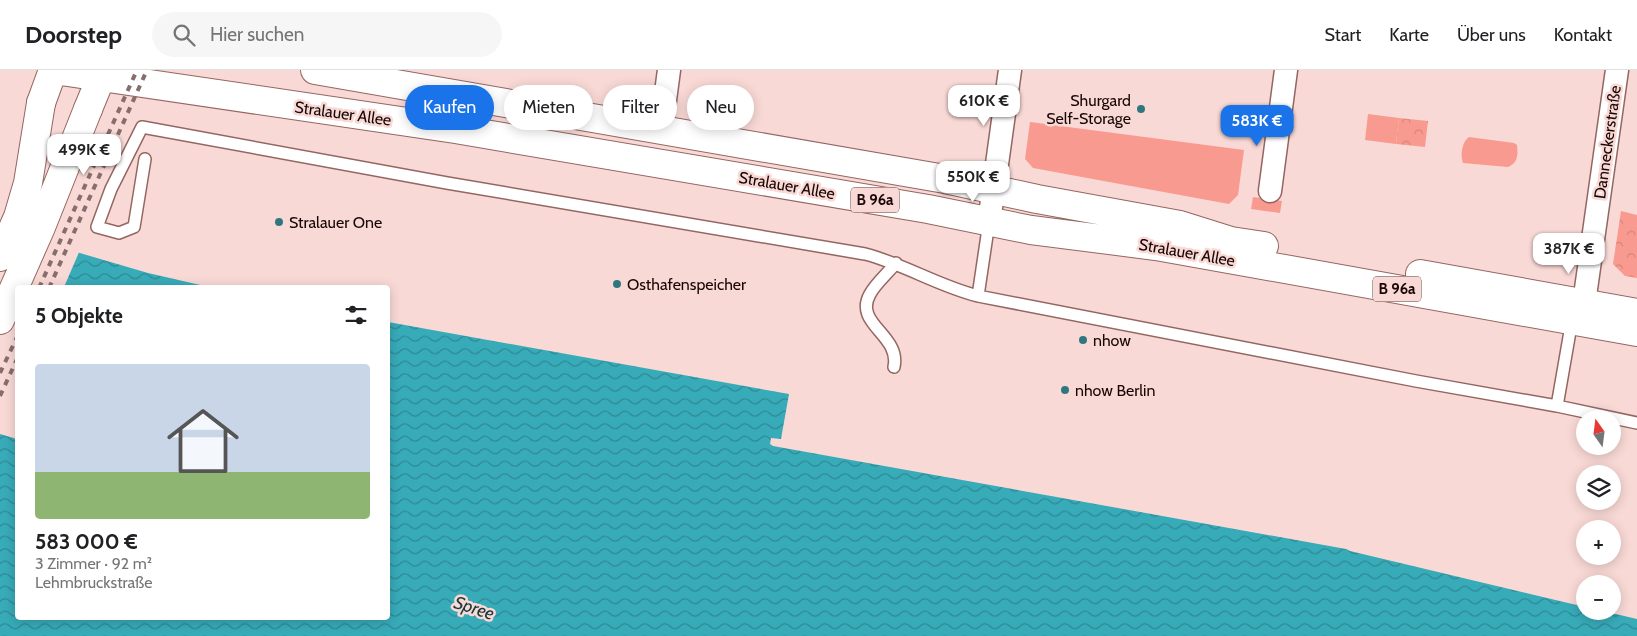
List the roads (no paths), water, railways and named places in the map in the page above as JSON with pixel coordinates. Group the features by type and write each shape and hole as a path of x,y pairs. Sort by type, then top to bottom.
{"main road":[{"name":"Stralauer Allee","path":"53,70 102,74 455,129 919,207 1031,230 1166,248 1578,312 1637,313"},
{"name":"B 96a","path":"29,222 28,182 41,103 53,70"},
{"name":"Stralauer Allee","path":"321,71 603,120"},
{"path":"0,320 29,222 88,109 102,74"},
{"name":"Stralauer Allee","path":"661,130 936,177 993,188 1036,199 1180,225 1232,241 1578,312 1637,332"},
{"path":"0,257 29,222"}],"street":[{"path":"667,85 669,70"},
{"path":"989,222 1010,70"},
{"path":"1270,190 1286,70"},
{"name":"Danneckerstraße","path":"1578,312 1617,70"}],"lane":[{"path":"145,160 134,227 119,233 97,227 111,189 142,127 447,183 865,254 896,263 956,290 978,296 1557,406 1637,423"},
{"path":"978,296 989,222"},
{"path":"894,367 896,358 893,349 872,322 867,311 867,302 870,293 896,263"},
{"path":"1557,406 1578,312"}],"water":[{"path":"0,223 73,251 148,273 200,285 62,285"},
{"name":"Spree","path":"390,322 789,394 781,439 771,438 770,444 773,446 1346,549 1576,605 1576,620 1621,620 1621,615 1637,619 1637,636 0,636 0,434 15,438 15,620 390,620"}],"railway":[{"path":"40,285 137,70"},
{"path":"50,285 147,70"},
{"path":"0,373 15,341"},
{"path":"0,396 15,364"}],"place":[{"name":"Shurgard Self-Storage","path":"1141,109"},
{"name":"Stralauer One","path":"279,222"},
{"name":"Osthafenspeicher","path":"617,284"},
{"name":"nhow","path":"1083,340"},
{"name":"nhow Berlin","path":"1065,390"}]}
